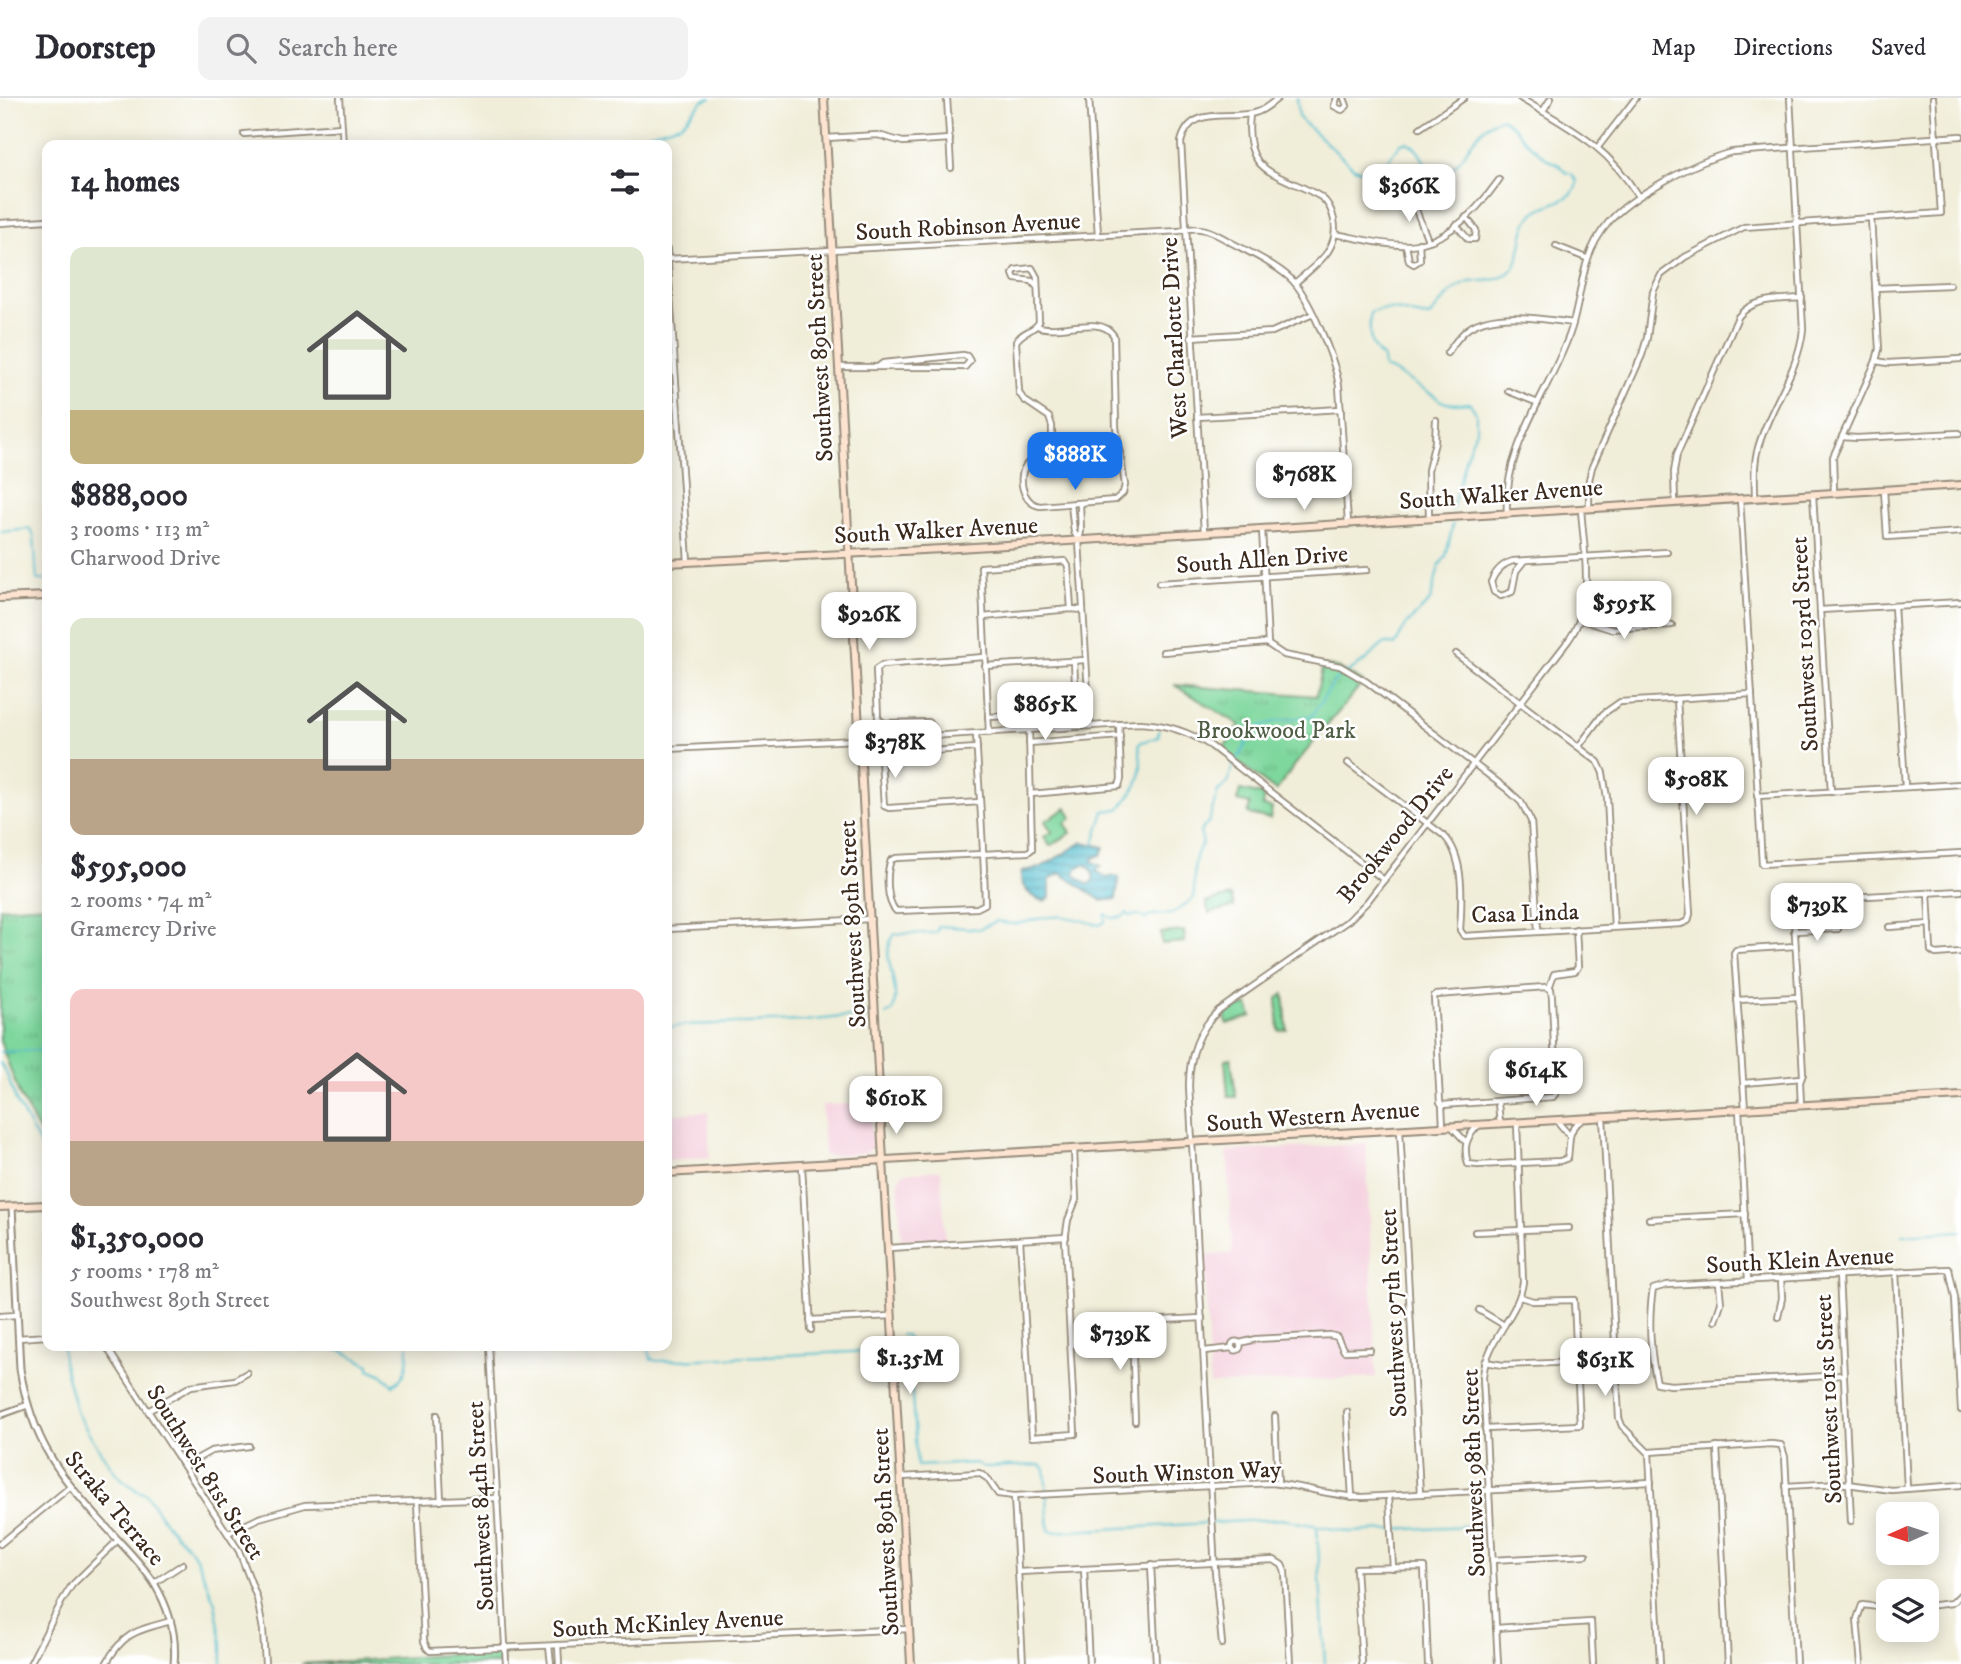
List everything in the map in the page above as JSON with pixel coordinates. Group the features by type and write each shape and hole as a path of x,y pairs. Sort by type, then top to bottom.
{"main road":[{"name":"Southwest 89th Street","path":"824,98 911,1664"},
{"name":"South Walker Avenue","path":"672,563 1079,541 1961,485"},
{"path":"0,598 42,596"},
{"name":"South Western Avenue","path":"672,1173 1961,1096"},
{"path":"0,1207 42,1205"}],"street":[{"path":"340,98 342,140"},
{"path":"947,98 951,168"},
{"path":"1089,98 1098,235"},
{"path":"1278,98 1250,114 1250,141 1255,160 1269,172 1325,200 1332,212 1335,234 1327,255 1296,283 1336,370 1348,523"},
{"path":"1337,98 1334,106 1342,110 1347,106 1343,98"},
{"path":"1420,128 1464,98"},
{"path":"1520,98 1598,146 1618,167 1638,196"},
{"path":"1543,111 1551,98"},
{"path":"1598,146 1636,98"},
{"path":"1755,498 1758,446 1801,346 1803,329 1790,98"},
{"path":"1590,508 1590,474 1642,355 1653,292 1661,275 1685,257 1744,227 1941,213 1933,98"},
{"name":"West Charlotte Drive","path":"1204,532 1181,142 1187,126 1194,120 1250,114"},
{"path":"244,134 341,127"},
{"path":"826,138 878,135 903,142 950,139"},
{"path":"1507,513 1508,482 1522,437 1573,323 1586,258 1608,223 1638,196 1721,155 1746,149 1961,136"},
{"path":"1335,234 1406,245 1419,243 1456,225 1487,197 1499,180"},
{"path":"1412,200 1428,240"},
{"path":"1456,225 1468,239 1475,239 1476,230 1466,217"},
{"path":"1834,493 1833,460 1876,361 1879,345 1871,218"},
{"path":"0,223 42,220"},
{"name":"South Robinson Avenue","path":"672,259 1098,235 1193,227 1211,232 1262,259 1296,283"},
{"path":"1406,245 1409,261 1414,264 1420,260 1419,243"},
{"path":"1556,246 1586,258"},
{"path":"1037,287 1032,281 1015,278 1014,270 1033,269 1036,275 1037,287 1037,326"},
{"path":"1875,288 1950,285"},
{"path":"1675,502 1676,454 1738,317 1755,303 1802,298"},
{"path":"1191,337 1272,332 1312,314"},
{"path":"1447,353 1466,330 1488,319 1505,317 1573,323"},
{"path":"672,320 688,562"},
{"path":"1053,453 1049,416 1024,400 1018,390 1016,342 1022,334 1037,326 1049,328 1098,325 1112,331 1116,344 1115,401 1125,485 1123,493 1111,501 1040,506 1028,501 1023,490 1026,466 1033,460 1053,453 1063,456 1120,453"},
{"path":"839,367 884,368 905,364 963,355 970,361 965,367 905,364"},
{"path":"1876,361 1888,363 1961,359"},
{"path":"1508,391 1538,403"},
{"path":"1197,417 1341,409"},
{"path":"1429,518 1428,470 1435,442 1436,421"},
{"path":"1842,437 1857,439 1959,433"},
{"path":"1884,489 1887,537 1961,532"},
{"name":"Southwest 103rd Street","path":"1813,494 1831,792"},
{"path":"1740,498 1762,864 1961,853"},
{"path":"1080,504 1079,541 1090,726"},
{"path":"1071,505 1074,532 1079,541"},
{"name":"Brookwood Drive","path":"1222,1644 1214,1562 1189,1069 1194,1047 1206,1024 1228,1003 1349,919 1367,902 1568,641 1581,620 1586,598 1581,509"},
{"path":"1262,528 1268,643"},
{"path":"1524,561 1516,571 1512,592 1502,596 1494,592 1491,587 1492,579 1508,562 1667,552"},
{"path":"989,733 981,567 1063,561 1068,566 1071,609"},
{"name":"South Allen Drive","path":"1159,583 1367,570"},
{"path":"1820,610 1961,602"},
{"path":"1894,606 1905,786"},
{"path":"983,617 1083,610"},
{"path":"1581,620 1610,629 1672,625"},
{"path":"1163,652 1268,643 1284,654 1340,666 1355,673 1516,797 1530,816 1538,931"},
{"path":"1456,654 1598,762 1603,773 1607,798 1614,927"},
{"path":"934,736 929,722 884,723 877,718 876,669 882,665 985,657"},
{"path":"985,666 1086,660"},
{"path":"988,717 1071,713 1076,704 1074,661"},
{"path":"1578,746 1603,714 1620,702 1752,694"},
{"name":"Casa Linda","path":"1348,763 1447,839 1457,855 1462,935 1469,937 1686,923 1690,914 1677,699"},
{"path":"672,749 1153,723 1178,728 1199,737 1384,880"},
{"path":"1031,794 1119,786 1119,724"},
{"path":"976,734 977,747 979,802 982,854 984,905 977,908 896,911 892,908 889,881 891,860 896,858 982,854 1028,852 1032,849 1029,730"},
{"path":"1029,743 1120,736"},
{"path":"977,747 885,754 881,759 884,806 888,808 979,802"},
{"path":"1758,796 1961,784"},
{"path":"1801,1106 1793,900 1961,891"},
{"path":"1928,893 1931,951 1936,954 1961,952"},
{"path":"672,929 871,919"},
{"path":"1889,927 1930,924"},
{"path":"1443,1105 1547,1099 1556,1093 1552,998 1549,988 1553,974 1576,971 1578,967 1576,929"},
{"path":"1794,931 1838,929"},
{"path":"1748,1280 1742,1109 1744,1083 1734,960 1736,950 1795,946"},
{"path":"1443,1127 1434,998 1436,995 1549,988"},
{"path":"1737,1000 1798,997"},
{"path":"1744,1083 1801,1078"},
{"path":"1499,1102 1500,1124"},
{"path":"1604,1117 1619,1418 1622,1426 1649,1452 1660,1664"},
{"path":"1451,1127 1465,1142 1468,1164 1560,1161 1569,1158 1570,1136 1574,1126 1583,1119"},
{"path":"1556,1120 1570,1136"},
{"name":"Southwest 98th Street","path":"1497,1664 1483,1377 1485,1362 1520,1297 1524,1275 1517,1123"},
{"path":"1465,1142 1479,1125"},
{"name":"Southwest 97th Street","path":"1400,1130 1420,1494"},
{"path":"1020,1240 1032,1437 1075,1434 1066,1237 1068,1220 1076,1200 1074,1150"},
{"path":"802,1166 811,1330"},
{"name":"Straka Terrace","path":"12,1207 20,1369 28,1405 43,1446 70,1487 155,1583 171,1621 175,1646 174,1664"},
{"path":"1649,1219 1745,1214"},
{"path":"1475,1232 1569,1228"},
{"path":"889,1248 1066,1237"},
{"name":"South Klein Avenue","path":"1844,1375 1671,1385 1657,1383 1650,1304 1653,1289 1667,1285 1949,1269 1955,1298 1961,1410"},
{"path":"1896,1272 1907,1489"},
{"name":"Southwest 101st Street","path":"1839,1275 1851,1521"},
{"path":"1778,1317 1782,1298 1781,1279"},
{"path":"1715,1321 1721,1303 1719,1283"},
{"path":"1485,1429 1580,1425 1574,1300 1532,1301 1520,1297"},
{"path":"1479,1310 1503,1325"},
{"path":"0,1316 17,1315"},
{"path":"810,1320 892,1316"},
{"path":"1135,1421 1132,1325 1143,1321 1202,1318"},
{"path":"1204,1351 1232,1348 1238,1350 1240,1343 1256,1339 1330,1335 1337,1337 1344,1351 1370,1350"},
{"path":"18,1338 42,1336"},
{"name":"Southwest 81st Street","path":"109,1351 245,1563 261,1619 265,1664"},
{"name":"Southwest 84th Street","path":"489,1351 506,1664"},
{"path":"1485,1362 1503,1365 1577,1362"},
{"path":"148,1411 191,1386 209,1381 236,1380 247,1373"},
{"path":"0,1415 28,1405"},
{"path":"1347,1412 1352,1497"},
{"path":"437,1415 441,1501"},
{"path":"1275,1416 1278,1484"},
{"path":"1649,1452 1781,1445 1785,1457 1796,1664"},
{"path":"184,1466 211,1451 249,1446"},
{"path":"1717,1447 1728,1664"},
{"path":"901,1477 979,1473 987,1478 998,1494 1014,1496 1023,1664"},
{"name":"South Winston Way","path":"1014,1496 1278,1484 1352,1497 1651,1482"},
{"path":"1786,1486 1849,1483 1885,1490 1961,1485"},
{"path":"0,1544 70,1487"},
{"path":"1389,1496 1392,1568"},
{"path":"228,1533 259,1518 300,1506 498,1498"},
{"name":"South McKinley Avenue","path":"417,1502 424,1641 428,1650 436,1652 909,1629"},
{"path":"30,1664 72,1584 118,1540"},
{"path":"1492,1560 1586,1555"},
{"path":"1017,1572 1270,1559 1283,1567 1286,1576 1290,1664"},
{"path":"155,1583 183,1564"},
{"path":"1151,1565 1156,1664"},
{"path":"1362,1664 1356,1568 1423,1566 1429,1664"},
{"path":"1084,1569 1089,1664"},
{"path":"1939,1605 1956,1601 1961,1594"},
{"path":"1861,1664 1857,1619 1862,1605 1876,1607"},
{"path":"106,1664 116,1646 131,1633 171,1621"},
{"path":"1496,1628 1591,1622 1593,1664"},
{"path":"550,1646 551,1664"},
{"path":"558,1646 559,1664"}],"shaded area":[{"path":"870,1103 872,1148 865,1153 824,1156 822,1105"},
{"path":"708,1112 710,1157 672,1160 672,1114"},
{"path":"1366,1144 1376,1377 1210,1385 1204,1255 1232,1253 1227,1151"},
{"path":"941,1170 945,1238 901,1240 898,1180 903,1173"}],"green space":[{"name":"Brookwood Park","path":"1323,665 1341,669 1363,682 1276,791 1222,750 1240,725 1174,685 1316,696"},
{"path":"1240,790 1264,795 1262,806 1272,808 1270,819 1248,814 1250,804 1237,801"},
{"path":"1067,808 1072,818 1065,823 1071,833 1050,846 1044,837 1052,832 1045,821"},
{"path":"1231,896 1234,907 1209,913 1206,902"},
{"path":"42,905 42,1137 20,1096 0,1041 0,908"},
{"path":"1184,931 1185,942 1162,944 1161,933"},
{"path":"1284,994 1287,1030 1279,1031 1277,999"},
{"path":"1248,1005 1252,1016 1227,1024 1224,1012"},
{"path":"1231,1058 1236,1097 1228,1097 1225,1059"},
{"path":"496,1652 502,1655 503,1664 301,1664"}],"water":[{"path":"1083,842 1104,847 1101,855 1092,861 1101,866 1096,870 1106,878 1119,878 1116,899 1102,901 1060,873 1050,879 1050,898 1045,901 1035,898 1024,886 1021,876 1022,871 1040,868","holes":["1086,865 1093,876 1093,881 1088,885 1075,875 1077,868"]}],"waterway":[{"path":"642,140 649,133 681,124 703,101 711,98"},
{"path":"1297,98 1299,118 1354,168 1369,171 1375,169 1381,166 1401,143 1407,142 1417,150 1438,179 1456,165 1483,129 1502,118 1547,159 1572,174 1577,182 1571,194 1532,215 1524,230 1517,262 1507,274 1498,279 1470,282 1458,287 1429,317 1392,310 1370,313 1372,343 1383,358 1384,368 1445,402 1470,403 1476,413 1476,430 1466,456 1452,510"},
{"path":"886,1015 893,1011 895,1000 888,956 895,934 936,933 939,926 979,929 997,921 1019,924 1057,917 1099,925 1105,922 1105,914 1112,918 1122,917 1127,913 1145,919 1151,915 1172,914 1194,898 1195,862 1203,843 1200,832 1209,821 1218,791 1228,783 1232,768 1253,732 1261,726 1277,721 1312,716 1335,680 1363,662 1385,643 1395,645 1406,625 1430,601 1439,566 1446,556 1453,524"},
{"path":"0,532 30,529 34,536 37,580 42,580"},
{"path":"1094,844 1104,811 1119,809 1136,786 1141,764 1139,743 1158,737 1159,731"},
{"path":"672,1027 842,1017 867,1018"},
{"path":"0,1052 42,1050"},
{"path":"0,1063 17,1103 42,1148"},
{"path":"1902,1235 1961,1231"},
{"path":"901,1335 906,1335 908,1339 917,1466 976,1463 982,1467 1040,1465 1045,1469 1049,1530 1052,1532 1281,1519 1350,1532 1486,1525"},
{"path":"649,1351 651,1359 657,1361 872,1351 882,1337 888,1336"},
{"path":"63,1351 63,1361 77,1414 101,1452 117,1475 136,1490 146,1494 167,1525 193,1552 215,1603 222,1644 222,1664"},
{"path":"343,1351 369,1365 369,1369 381,1374 393,1385 402,1378 408,1351"},
{"path":"1317,1526 1325,1664"}]}
